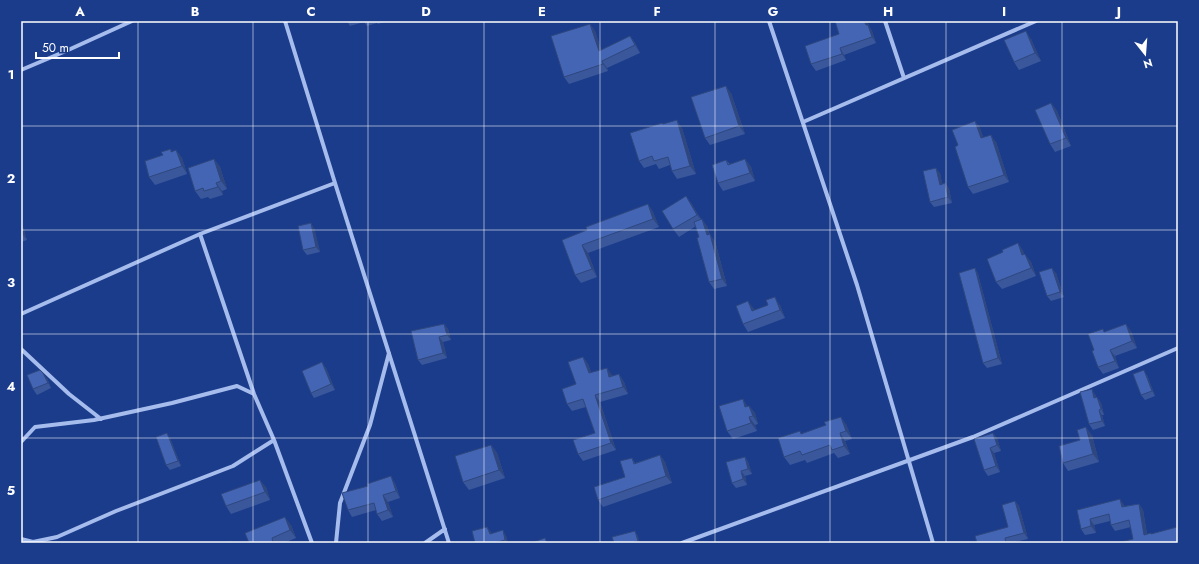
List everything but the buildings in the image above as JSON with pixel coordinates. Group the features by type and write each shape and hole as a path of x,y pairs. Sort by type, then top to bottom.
{"street":[{"path":"21,70 132,21"},
{"path":"285,21 449,543"},
{"path":"769,21 857,285 933,543"},
{"path":"885,21 904,78"},
{"path":"803,122 1036,21"},
{"path":"21,314 200,234 335,183"},
{"path":"200,234 254,394 274,440 312,543"},
{"path":"682,543 973,437 1178,348"},
{"path":"21,349 69,394 100,419"},
{"path":"336,543 340,503 370,425 389,353"},
{"path":"21,442 35,427 100,419 238,386 254,394"},
{"path":"23,543 21,539 33,542 57,537 116,511 233,466 274,440"},
{"path":"425,543 445,529"}]}
